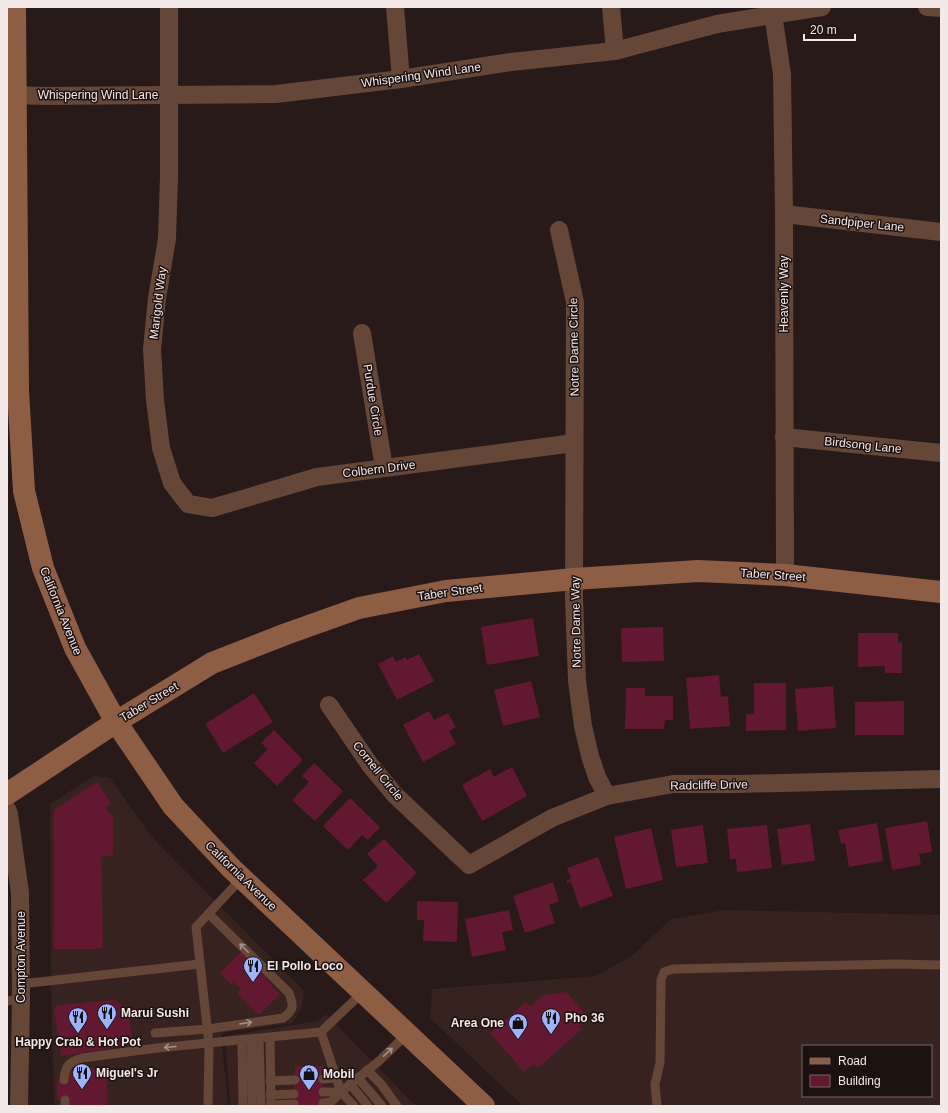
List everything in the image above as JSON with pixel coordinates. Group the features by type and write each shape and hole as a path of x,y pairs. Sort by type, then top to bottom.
{"main road":[{"name":"California Avenue","path":"15,7 11,95 12,392 24,491 43,568 75,648 116,722 173,806 242,878 484,1106"},
{"name":"Taber Street","path":"7,794 116,722 212,664 286,634 359,608 446,591 574,579 698,571 785,575 941,592"}],"street":[{"name":"Marigold Way","path":"169,7 170,176 167,239 158,298 153,356 155,400 161,448 172,483 188,504"},
{"path":"395,7 401,79"},
{"path":"611,7 615,51"},
{"name":"Whispering Wind Lane","path":"11,95 276,94 401,79 511,62 615,51 717,24 822,7"},
{"path":"927,7 941,8"},
{"name":"Heavenly Way","path":"773,14 782,74 785,575"},
{"name":"Sandpiper Lane","path":"784,214 941,232"},
{"name":"Notre Dame Circle","path":"559,230 575,302 574,443"},
{"name":"Purdue Circle","path":"362,333 384,468"},
{"name":"Birdsong Lane","path":"784,437 941,454"},
{"name":"Colbern Drive","path":"188,504 212,508 317,477 574,443"},
{"name":"Notre Dame Way","path":"574,443 574,579 577,681 583,726 597,777 607,796"},
{"name":"Cornell Circle","path":"329,705 370,765 395,795 469,865"},
{"name":"Radcliffe Drive","path":"469,865 552,818 607,796 673,784 738,784 941,779"},
{"name":"Compton Avenue","path":"7,809 9,814 20,893 16,995 19,1106"}],"lane":[{"path":"208,1106 208,1028 196,927 210,914 242,878"},
{"path":"155,1033 208,1028 283,1018 290,1012 293,1003 289,993 210,914"},
{"path":"16,995 200,964"},
{"path":"657,1106 655,1084 660,1063 661,980 664,972 673,969 897,964 941,965"},
{"path":"64,1080 67,1066 82,1058 158,1048 320,1032 363,992"},
{"path":"320,1032 341,1092 354,1106"},
{"path":"323,1103 331,1102 408,1034"},
{"path":"270,1038 271,1106 294,1104"},
{"path":"243,1106 251,1040"},
{"path":"251,1040 252,1106"},
{"path":"251,1040 261,1106"},
{"path":"367,1070 381,1084 398,1106"},
{"path":"323,1079 336,1078"},
{"path":"358,1078 382,1106"},
{"path":"270,1081 295,1080"},
{"path":"350,1084 368,1106"},
{"path":"323,1092 341,1092"},
{"path":"270,1095 294,1094"}],"shaded area":[{"path":"94,776 110,778 151,836 304,991 302,1008 292,1023 221,1033 228,1106 54,1106 51,990 50,804"},
{"path":"725,910 941,915 941,1106 523,1106 430,1018 432,989 596,976 633,955 671,919"},
{"path":"326,1014 416,1106 230,1106 225,1036 319,1021"}],"building":[{"path":"533,618 539,656 487,665 481,627"},
{"path":"663,627 664,661 622,662 621,628"},
{"path":"858,633 898,633 898,643 902,642 902,673 885,673 885,666 858,667"},
{"path":"419,654 434,681 397,700 378,664 393,656 396,662 406,657 407,660"},
{"path":"719,675 721,697 728,696 730,726 690,729 686,678"},
{"path":"531,681 540,717 503,726 494,690"},
{"path":"754,683 786,683 786,730 746,731 746,714 754,714"},
{"path":"833,686 836,728 798,731 795,689"},
{"path":"626,688 645,688 645,696 673,696 673,720 665,720 664,729 625,729"},
{"path":"254,693 273,722 223,753 205,724"},
{"path":"904,701 904,735 855,735 855,702"},
{"path":"429,711 434,720 448,713 456,727 449,731 456,744 423,762 403,725"},
{"path":"274,730 303,760 277,786 254,763 268,749 261,743"},
{"path":"314,763 343,791 315,821 292,800 309,782 302,776"},
{"path":"512,767 527,796 482,821 462,785 490,769 494,777"},
{"path":"97,782 111,803 106,808 113,817 113,855 101,857 103,947 96,949 54,949 54,810"},
{"path":"350,798 380,827 368,840 362,835 348,850 323,826"},
{"path":"927,821 932,852 919,854 921,865 892,870 885,828"},
{"path":"877,823 883,861 849,867 845,843 841,844 838,830"},
{"path":"810,824 815,861 782,865 777,829"},
{"path":"703,825 708,863 676,867 671,830"},
{"path":"767,825 772,868 737,872 736,859 730,859 727,829"},
{"path":"651,828 663,880 626,889 614,837"},
{"path":"384,839 417,873 386,903 363,880 378,866 367,854"},
{"path":"598,857 613,896 580,908 571,882 567,883 567,880 571,879 567,868"},
{"path":"553,882 559,901 549,905 555,923 525,933 513,896"},
{"path":"417,901 458,902 457,942 423,941 424,920 417,920"},
{"path":"509,910 513,930 502,932 506,950 472,957 465,919"},
{"name":"El Pollo Loco","path":"241,952 268,976 266,979 280,994 259,1015 237,993 241,989 234,982 231,985 220,973"},
{"path":"566,992 589,1017 579,1026 582,1029 538,1068 534,1064 524,1072 490,1033 526,1002 530,1007 544,995"},
{"path":"115,1000 128,1010 133,1045 61,1056 54,1010 57,1005"},
{"path":"295,1066 323,1066 323,1106 294,1106"},
{"name":"Miguel's Jr","path":"107,1068 107,1106 70,1106 70,1100 57,1100 57,1080 69,1080 70,1073 75,1069"}],"place":[{"name":"El Pollo Loco","path":"253,983"},
{"name":"Marui Sushi","path":"107,1030"},
{"name":"Happy Crab & Hot Pot","path":"78,1034"},
{"name":"Pho 36","path":"551,1035"},
{"name":"Area One","path":"518,1040"},
{"name":"Miguel's Jr","path":"82,1090"},
{"name":"Mobil","path":"309,1091"}]}
